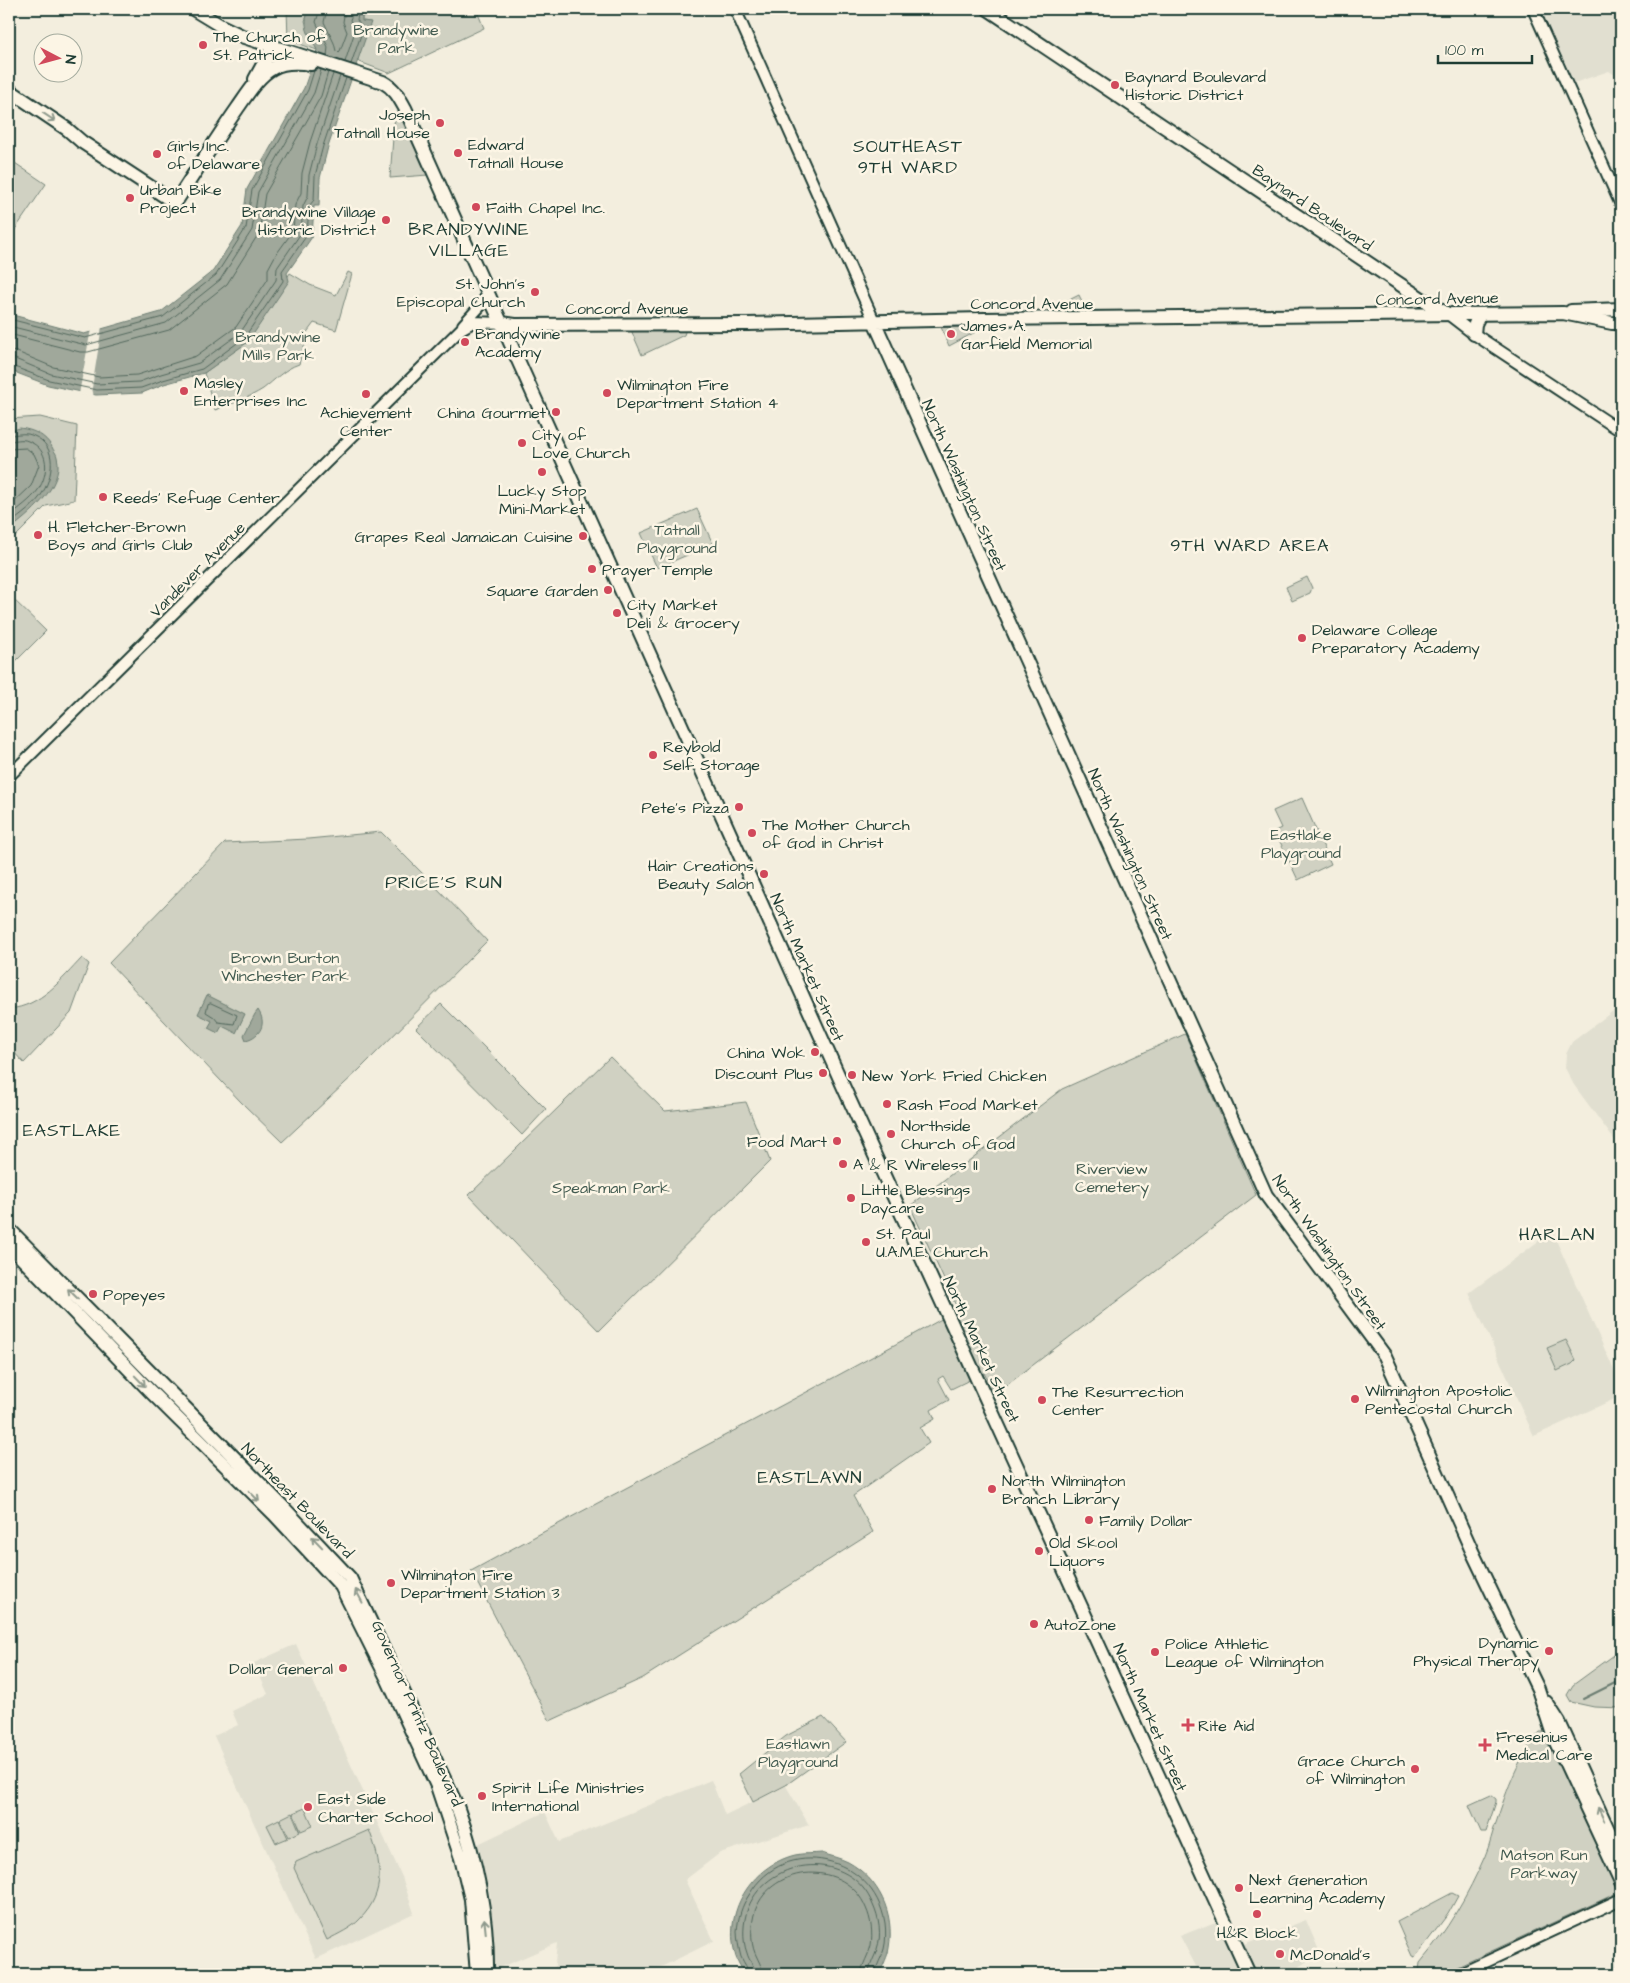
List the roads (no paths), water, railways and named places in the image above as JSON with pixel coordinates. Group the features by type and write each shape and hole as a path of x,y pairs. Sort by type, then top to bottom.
{"main road":[{"name":"North Market Street","path":"193,9 229,31 244,37 273,46 304,60 362,75 390,86 401,101 844,1088 1249,1974"},
{"name":"Baynard Boulevard","path":"988,9 1428,303 1448,314"},
{"path":"9,90 67,129 82,142 175,203 245,97 273,46"},
{"path":"245,97 260,78 272,68 304,60"},
{"name":"Concord Avenue","path":"1562,313 1578,309 1621,309"},
{"name":"Concord Avenue","path":"502,323 515,325 746,324 1562,313 1612,323 1621,323"},
{"path":"1474,334 1475,324 1480,314"},
{"name":"North Washington Street","path":"874,321 1266,1195 1385,1356 1472,1551 1538,1689 1559,1722 1621,1858"},
{"name":"Northeast Boulevard","path":"9,1229 350,1578 457,1806 470,1843 483,1905 487,1974"},
{"name":"Northeast Boulevard","path":"9,1245 274,1514 341,1586"},
{"path":"165,1405 182,1415 210,1442 219,1443"},
{"name":"Governor Printz Boulevard","path":"341,1586 387,1678 437,1786 462,1858 471,1899 476,1941 477,1974"},
{"name":"North Washington Street","path":"1538,1689 1554,1738 1621,1882"},
{"path":"437,1786 449,1804 461,1836 470,1843"}],"street":[{"name":"North Washington Street","path":"735,9 874,321"},
{"path":"1533,9 1621,205"},
{"path":"460,329 483,304 488,292"},
{"name":"Baynard Boulevard","path":"1448,314 1474,334 1621,431"},
{"name":"Vandever Avenue","path":"9,776 460,329 473,322 502,323"},
{"path":"1460,1974 1621,1899"}],"water":[{"path":"309,9 367,9 367,15 362,16 362,21 371,22 328,147 320,178 319,206 314,206 312,237 287,273 289,281 248,342 204,373 164,384 142,393 96,395 48,385 9,370 9,314 84,334 161,312 213,271 242,226 247,189 304,88 317,50 306,26"},
{"path":"20,428 30,430 46,439 56,455 58,468 56,479 43,499 26,517 9,530 9,431"},
{"path":"207,995 245,1014 236,1033 222,1026 218,1033 208,1028 212,1021 198,1014"},
{"path":"258,1010 262,1020 261,1028 259,1032 246,1040 244,1035"},
{"path":"822,1853 848,1862 859,1869 876,1887 882,1898 887,1910 890,1935 887,1957 880,1973 745,1974 736,1957 733,1940 733,1924 737,1908 744,1894 765,1869 779,1861 798,1854"}],"waterway":[{"path":"1583,1699 1621,1680"}],"place":[{"name":"The Church of St. Patrick","path":"203,45"},
{"name":"Baynard Boulevard Historic District","path":"1115,85"},
{"name":"Joseph Tatnall House","path":"440,123"},
{"name":"Edward Tatnall House","path":"458,153"},
{"name":"Girls Inc. of Delaware","path":"157,154"},
{"name":"Urban Bike Project","path":"130,198"},
{"name":"Faith Chapel Inc.","path":"476,207"},
{"name":"Brandywine Village Historic District","path":"386,220"},
{"name":"St. John's Episcopal Church","path":"535,292"},
{"name":"James A. Garfield Memorial","path":"951,334"},
{"name":"Brandywine Academy","path":"465,342"},
{"name":"Masley Enterprises Inc","path":"184,391"},
{"name":"Wilmington Fire Department Station 4","path":"607,393"},
{"name":"Achievement Center","path":"366,394"},
{"name":"China Gourmet","path":"556,412"},
{"name":"City of Love Church","path":"522,443"},
{"name":"Lucky Stop Mini-Market","path":"542,472"},
{"name":"Reeds' Refuge Center","path":"103,497"},
{"name":"H. Fletcher-Brown Boys and Girls Club","path":"38,535"},
{"name":"Grapes Real Jamaican Cuisine","path":"583,536"},
{"name":"Prayer Temple","path":"592,569"},
{"name":"Square Garden","path":"608,590"},
{"name":"City Market Deli & Grocery","path":"617,613"},
{"name":"Delaware College Preparatory Academy","path":"1302,638"},
{"name":"Reybold Self Storage","path":"653,755"},
{"name":"Pete’s Pizza","path":"739,807"},
{"name":"The Mother Church of God in Christ","path":"752,833"},
{"name":"Hair Creations Beauty Salon","path":"764,874"},
{"name":"China Wok","path":"815,1052"},
{"name":"Discount Plus","path":"823,1073"},
{"name":"New York Fried Chicken","path":"852,1075"},
{"name":"Rash Food Market","path":"887,1104"},
{"name":"Northside Church of God","path":"891,1134"},
{"name":"Food Mart","path":"837,1141"},
{"name":"A & R Wireless II","path":"843,1164"},
{"name":"Little Blessings Daycare","path":"851,1198"},
{"name":"St. Paul U.A.M.E. Church","path":"866,1242"},
{"name":"Popeyes","path":"93,1294"},
{"name":"Wilmington Apostolic Pentecostal Church","path":"1355,1399"},
{"name":"The Resurrection Center","path":"1042,1400"},
{"name":"North Wilmington Branch Library","path":"992,1489"},
{"name":"Family Dollar","path":"1089,1520"},
{"name":"Old Skool Liquors","path":"1039,1551"},
{"name":"Wilmington Fire Department Station 3","path":"391,1583"},
{"name":"AutoZone","path":"1034,1624"},
{"name":"Dynamic Physical Therapy","path":"1549,1651"},
{"name":"Police Athletic League of Wilmington","path":"1155,1652"},
{"name":"Dollar General","path":"343,1668"},
{"name":"Rite Aid","path":"1188,1725"},
{"name":"Fresenius Medical Care","path":"1485,1745"},
{"name":"Grace Church of Wilmington","path":"1415,1769"},
{"name":"Spirit Life Ministries International","path":"482,1796"},
{"name":"East Side Charter School","path":"308,1807"},
{"name":"Next Generation Learning Academy","path":"1239,1888"},
{"name":"H&R Block","path":"1257,1914"},
{"name":"McDonald's","path":"1280,1954"}],"district":[{"name":"SOUTHEAST 9TH WARD","path":"908,156"},
{"name":"BRANDYWINE VILLAGE","path":"469,239"},
{"name":"9TH WARD AREA","path":"1250,545"},
{"name":"PRICE’S RUN","path":"444,882"},
{"name":"EASTLAKE","path":"72,1130"},
{"name":"HARLAN","path":"1557,1234"},
{"name":"EASTLAWN","path":"810,1477"}],"park label":[{"name":"Brandywine Park","path":"396,38"},
{"name":"Brandywine Mills Park","path":"278,345"},
{"name":"Tatnall Playground","path":"677,538"},
{"name":"Eastlake Playground","path":"1301,843"},
{"name":"Brown Burton Winchester Park","path":"285,966"},
{"name":"Riverview Cemetery","path":"1112,1177"},
{"name":"Speakman Park","path":"611,1187"},
{"name":"Eastlawn Playground","path":"798,1752"},
{"name":"Matson Run Parkway","path":"1544,1863"}]}
